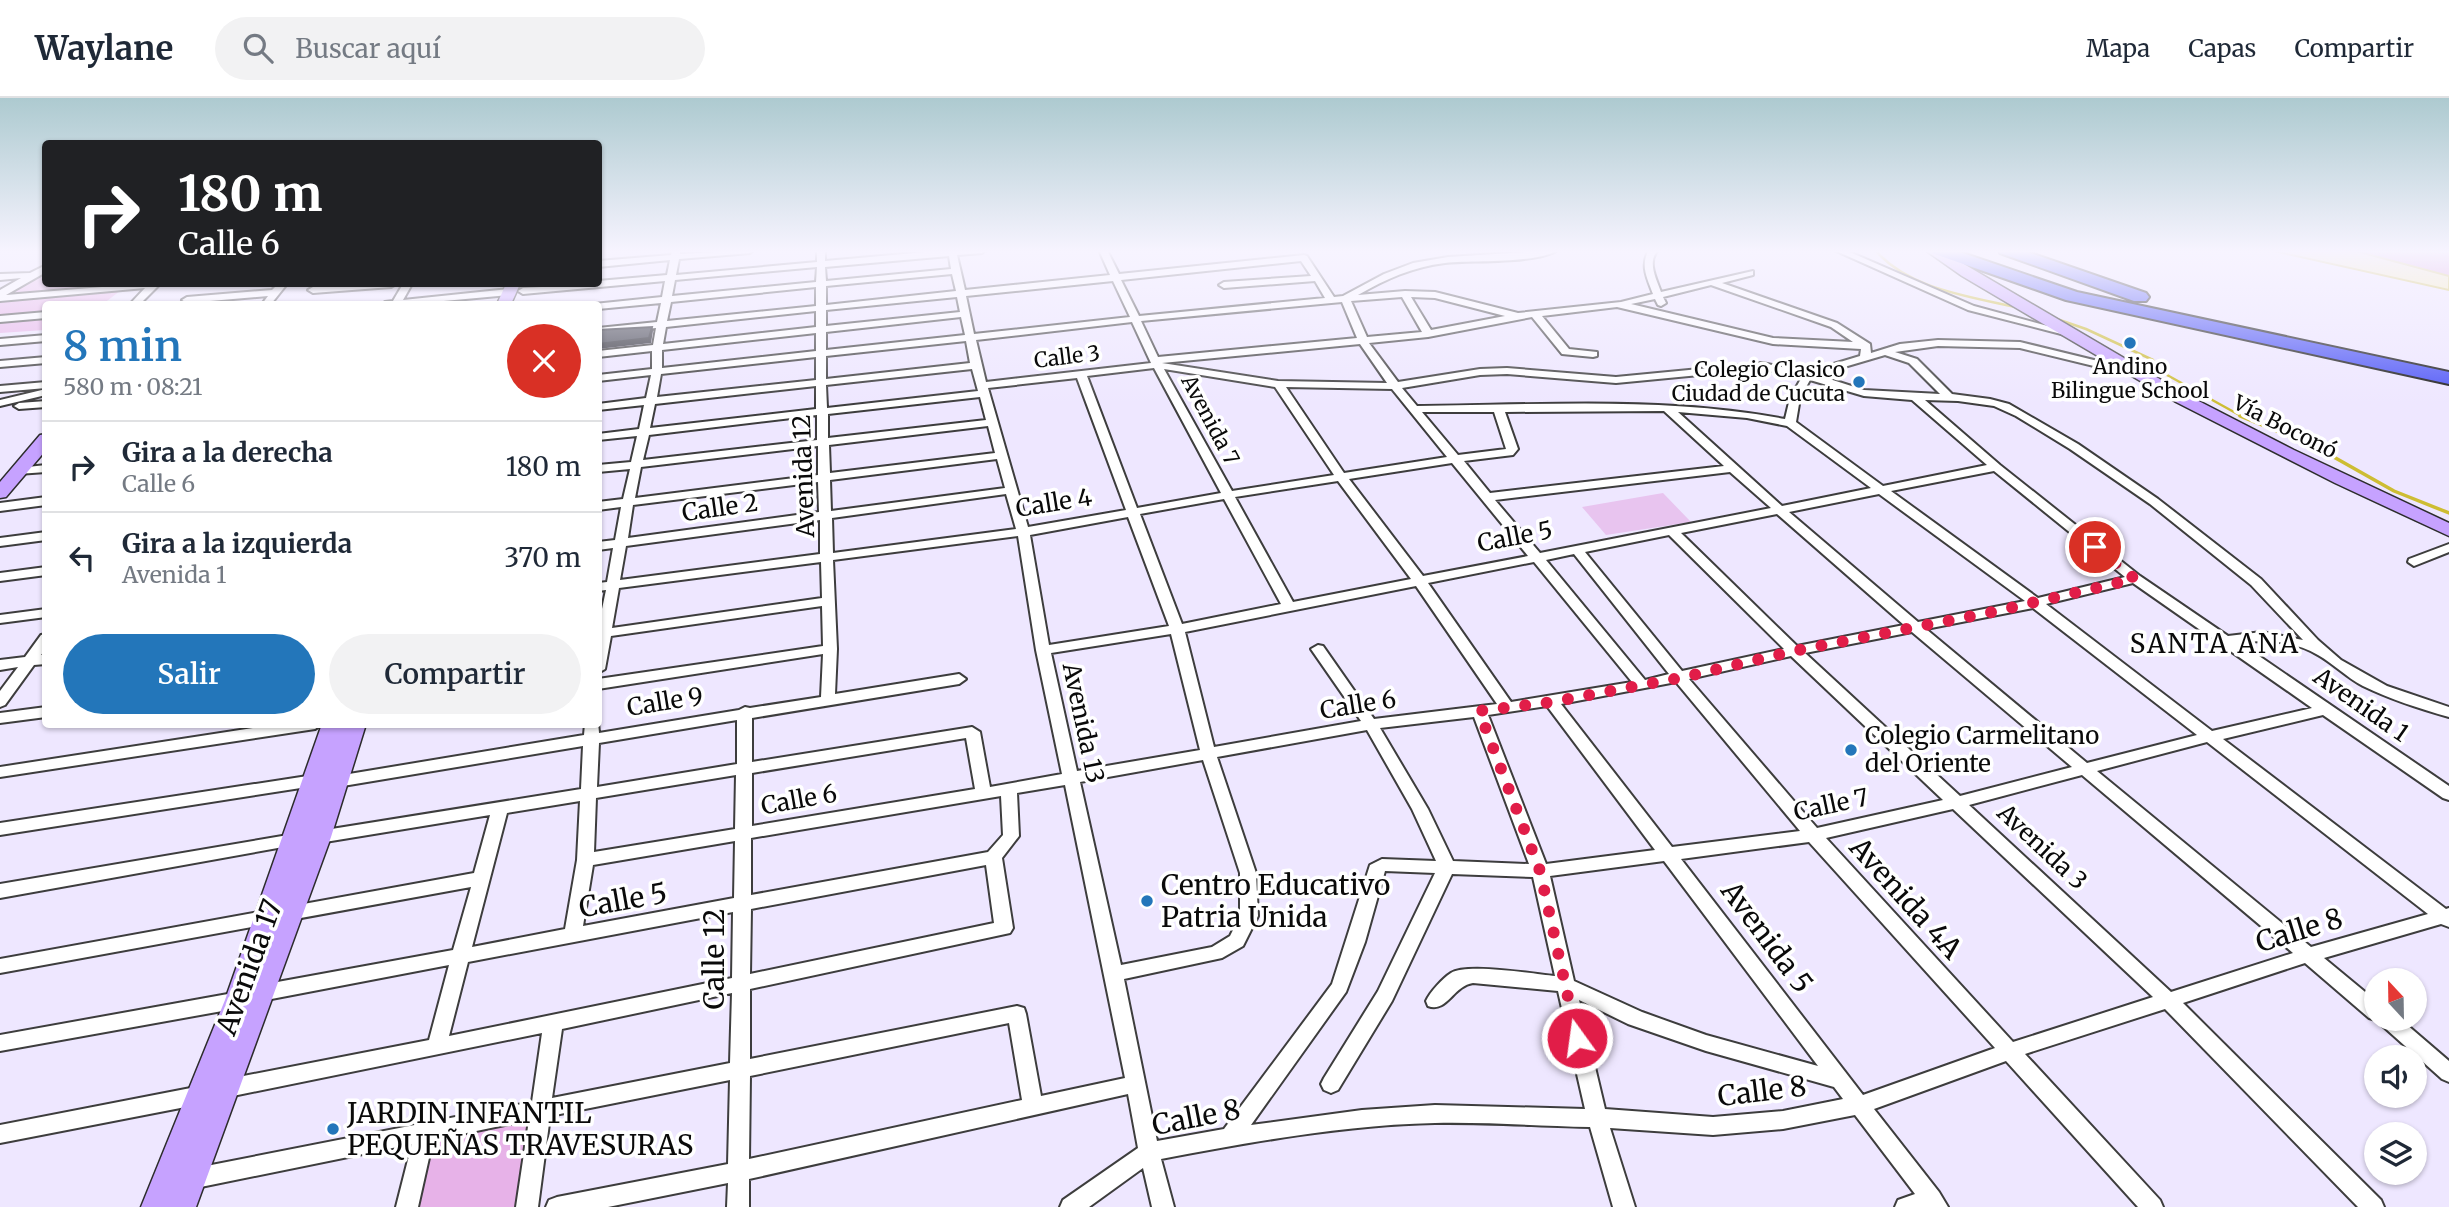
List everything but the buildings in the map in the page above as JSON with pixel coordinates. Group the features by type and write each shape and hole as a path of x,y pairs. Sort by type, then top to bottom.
{"highway":[{"path":"2097,302 2449,378"},
{"path":"2159,302 2192,313 2449,371"}],"main road":[{"name":"Vía Boconó","path":"2017,302 2141,374 2352,486 2449,530"},
{"path":"0,492 42,444"},
{"name":"Avenida 17","path":"326,781 333,728"},
{"name":"Avenida 17","path":"157,1207 212,1092 250,997 326,781 353,728"},
{"name":"Avenida 17","path":"185,1193 212,1092"}],"street":[{"path":"602,306 645,302"},
{"path":"602,629 657,371 657,348 665,302"},
{"name":"Avenida 12","path":"822,302 821,382 830,649 828,700"},
{"path":"602,331 870,302"},
{"name":"Avenida 13","path":"962,302 976,365 1023,532 1043,650 1114,974 1149,1152 1163,1207"},
{"name":"Avenida 7","path":"1126,302 1227,495 1290,606"},
{"path":"1233,302 1236,308"},
{"path":"602,378 1302,302"},
{"path":"1346,302 1364,342 1395,386 1642,685"},
{"path":"1409,302 1428,334"},
{"path":"1462,302 1518,316"},
{"path":"1156,363 1428,334 1518,316 1629,302"},
{"path":"1661,302 1667,314"},
{"path":"1768,302 1834,325 1866,346"},
{"path":"1957,302 1971,308 2065,332"},
{"path":"1617,304 1773,341 1866,346 1913,361"},
{"path":"602,354 965,314"},
{"path":"1535,314 1566,352 1593,354"},
{"path":"0,319 42,315"},
{"path":"0,342 42,338"},
{"path":"1790,423 1795,398 1808,375 1900,347 1938,343 2020,345 2141,374"},
{"path":"1865,359 1866,346"},
{"path":"1900,347 1947,396"},
{"path":"0,365 42,360"},
{"path":"1156,363 1278,384 1395,386 1453,376 1507,371 1616,380 1762,366 1808,375 1861,393 1915,397 1947,396 2003,406 2084,452 2260,585 2323,652 2371,686 2449,712"},
{"name":"Calle 3","path":"602,437 822,412 1156,363"},
{"path":"602,407 976,365"},
{"path":"1081,375 1177,629 1208,753 1248,873 1250,916 1237,941 1216,953 1114,974"},
{"path":"0,389 42,384"},
{"path":"1278,384 1507,708"},
{"path":"0,405 42,393"},
{"name":"Avenida 1","path":"1915,397 1996,467 2135,579 2449,794"},
{"path":"0,405 42,404"},
{"path":"1414,409 1667,408 1747,415 1790,423 1879,491 2036,603 2447,918"},
{"path":"1667,408 1732,468 1917,628 2364,1002"},
{"name":"Calle 4","path":"602,586 1023,532 1227,495 1509,453 1513,449 1499,410"},
{"path":"602,469 993,422"},
{"path":"602,505 1003,455"},
{"name":"Calle 5","path":"1043,650 1177,629 1996,467"},
{"path":"18,471 42,468"},
{"path":"1486,497 1732,468"},
{"name":"Calle 2","path":"602,545 1013,490"},
{"path":"0,507 42,502"},
{"name":"Avenida 3","path":"1671,530 1794,651 1959,802 2169,1001 2373,1207"},
{"path":"0,541 42,536"},
{"path":"2414,562 2449,548"},
{"name":"Avenida 4A","path":"1577,550 1680,678 1813,835 2152,1207"},
{"path":"0,577 42,572"},
{"name":"Calle 6","path":"585,860 1009,789 1373,724 1552,702 1680,678 1794,651 2036,603 2135,579"},
{"path":"602,633 829,601"},
{"path":"0,619 42,614"},
{"path":"2226,641 2273,635 2323,652"},
{"path":"0,702 42,643"},
{"path":"602,683 830,649"},
{"path":"1318,649 1373,724 1425,815 1447,867 1385,996 1331,1084"},
{"path":"0,665 42,659"},
{"name":"Calle 9","path":"0,829 326,781 592,731 745,712 959,679"},
{"name":"Avenida 5","path":"1552,702 1935,1203"},
{"name":"Calle 7","path":"1230,1137 1340,987 1356,942 1376,869 1381,865 1540,871 1813,835 1959,802 2327,709"},
{"path":"1479,711 1540,871 1597,1118 1624,1207"},
{"name":"Calle 12","path":"738,1207 745,712"},
{"path":"0,718 42,713"},
{"path":"0,772 289,728"},
{"path":"573,936 585,860 591,793 592,731"},
{"path":"0,891 972,732 983,792"},
{"path":"0,1134 740,985 1004,928 993,857 1011,836 1009,789"},
{"path":"437,1046 500,808"},
{"name":"Calle 5","path":"0,1043 993,857"},
{"path":"0,966 482,878"},
{"name":"Calle 8","path":"1071,1207 1149,1152 1230,1137 1362,1119 1435,1114 1597,1118 1713,1126 1783,1120 1860,1105 2010,1051 2309,955 2447,918"},
{"path":"1435,1000 1458,978 1465,977 1564,984 1635,1018 1706,1044 1842,1081"},
{"path":"185,1193 425,1132 742,1071 1017,1014 1034,1107"},
{"path":"527,1207 554,1023"},
{"path":"2400,1031 2449,1073"},
{"path":"557,1207 740,1171 1135,1084"},
{"path":"407,1207 425,1132"},
{"path":"1906,1207 1935,1203"}],"shaded area":[{"path":"0,302 42,302 42,330 0,333"},
{"path":"1663,493 1691,522 1606,535 1582,507"},
{"path":"533,1117 521,1207 415,1207 430,1136"}],"waterway":[{"path":"1991,302 2019,308"},
{"path":"2054,318 2086,329 2153,360 2158,370 2243,417"},
{"path":"2240,416 2316,447 2394,491 2449,513"}],"place":[{"name":"Andino Bilingue School","path":"2130,343"},
{"name":"Colegio Clasico Ciudad de Cucuta","path":"1859,382"},
{"name":"Colegio Carmelitano del Oriente","path":"1851,750"},
{"name":"Centro Educativo Patria Unida","path":"1147,901"},
{"name":"JARDIN INFANTIL PEQUEÑAS TRAVESURAS","path":"333,1129"}],"district":[{"name":"SANTA ANA","path":"2215,644"}],"route":[{"path":"1577,1038 1540,871 1479,711 1552,702 1680,678 1794,651 2036,603 2135,579 2095,547"}]}
